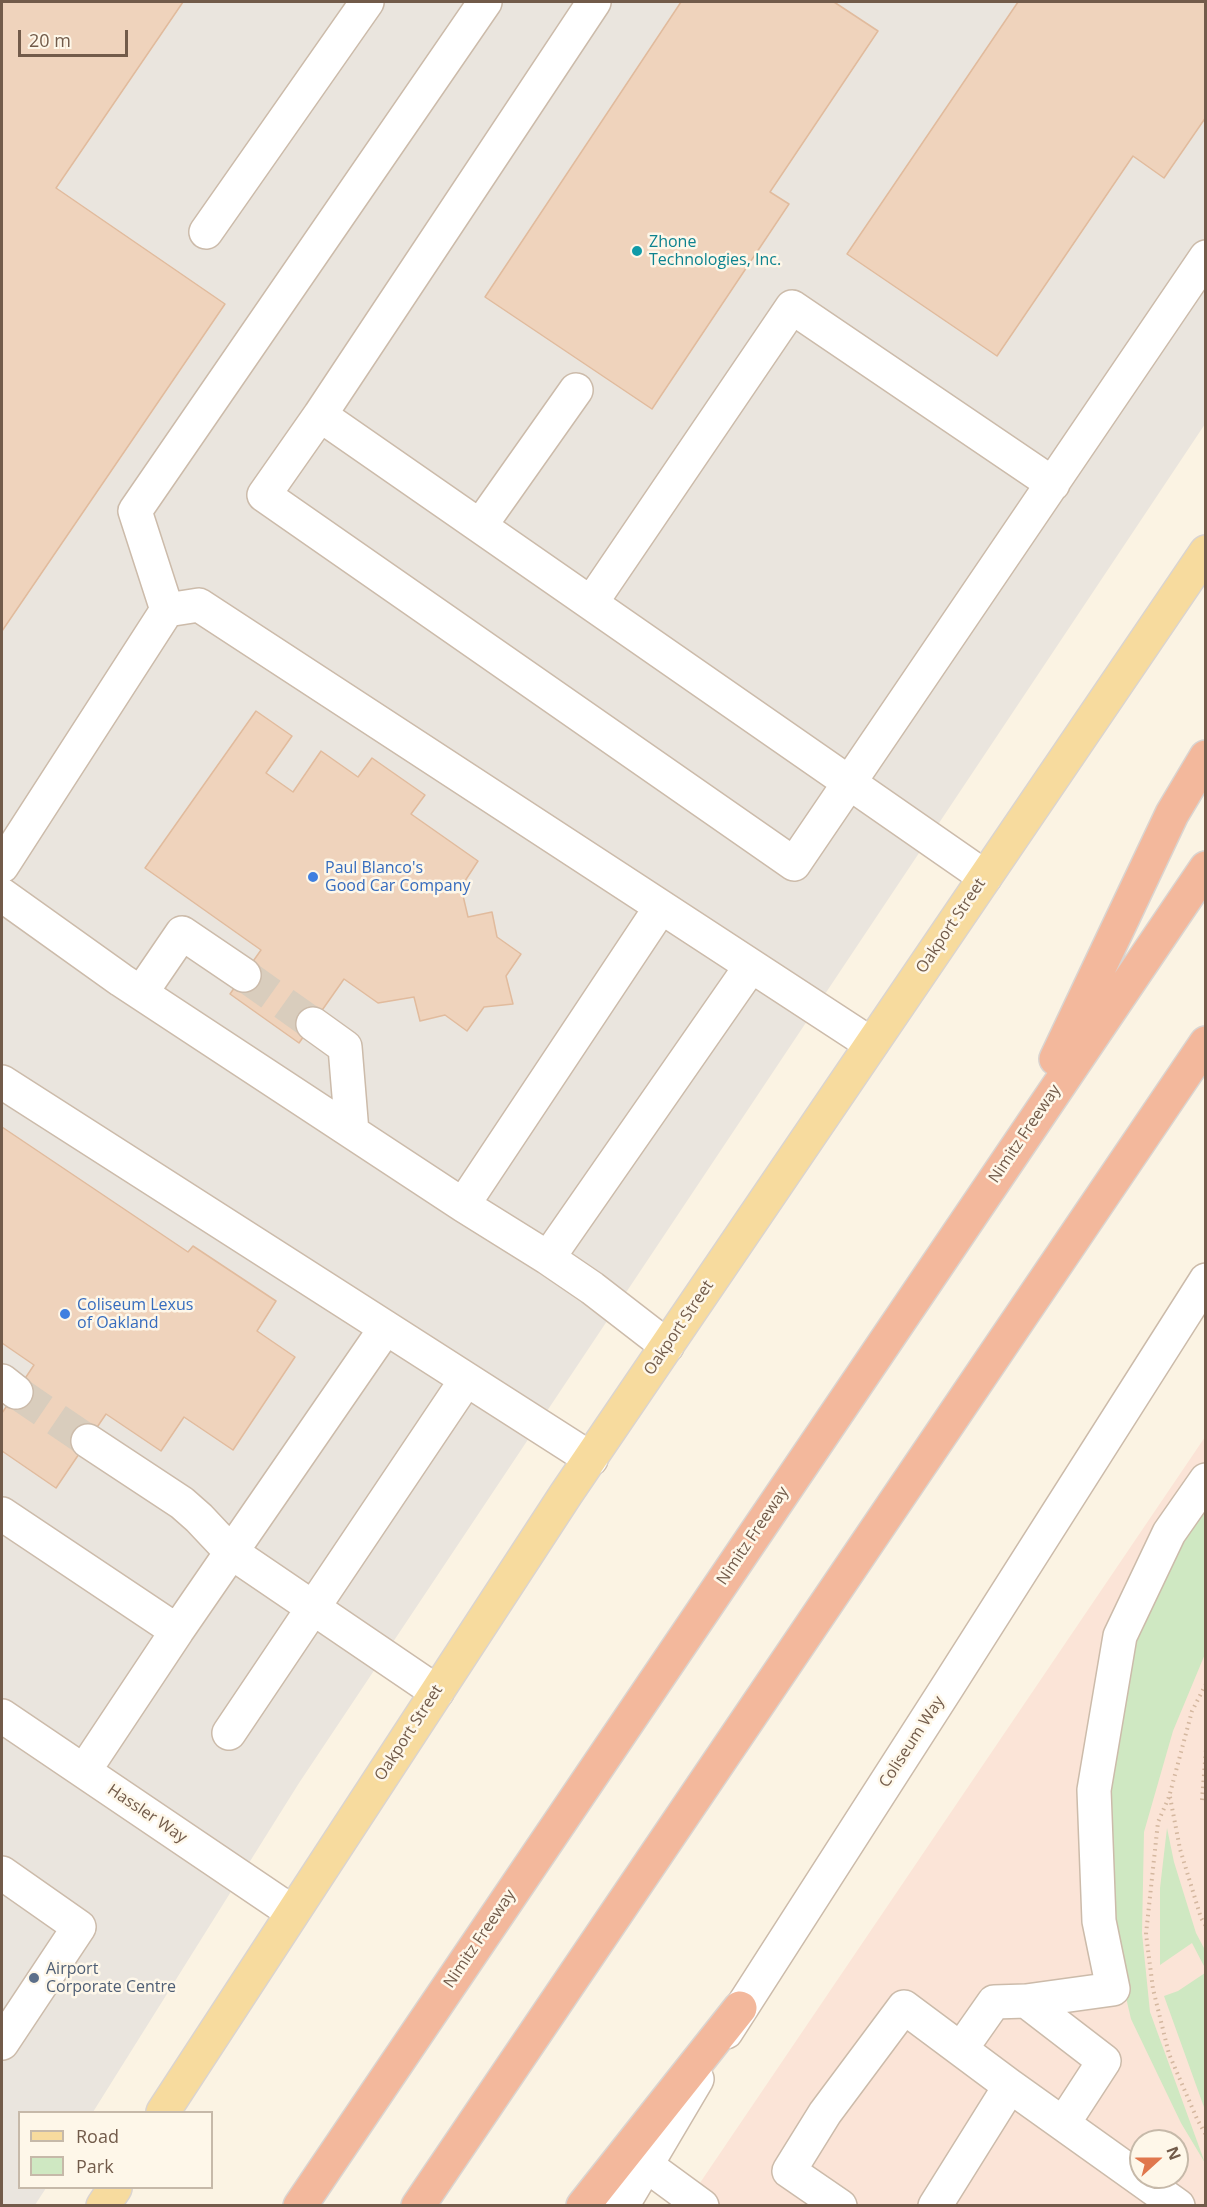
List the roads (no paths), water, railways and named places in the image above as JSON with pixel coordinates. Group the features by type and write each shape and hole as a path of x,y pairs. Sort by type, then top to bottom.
{"highway":[{"path":"1008,1158 1172,814 1206,757"},
{"name":"Nimitz Freeway","path":"300,2205 1206,868"},
{"path":"417,2205 1206,1043"},
{"path":"583,2205 740,2008"}],"main road":[{"name":"Oakport Street","path":"164,2111 436,1692 591,1459 1206,552"},
{"path":"103,2205 114,2189"}],"street":[{"path":"207,232 367,2"},
{"path":"167,610 135,511 485,2"},
{"path":"594,2 320,415 264,495 795,864 1206,257"},
{"path":"591,603 792,307 1053,484"},
{"path":"480,526 576,390"},
{"path":"320,415 985,876"},
{"path":"2,866 167,610 199,605 872,1044"},
{"path":"2,895 141,993 463,1205 548,1258 592,1288 667,1346"},
{"path":"463,1205 662,907"},
{"path":"141,993 182,933 244,975"},
{"path":"548,1258 751,966"},
{"path":"312,1024 345,1047 352,1132"},
{"path":"2,1082 591,1459"},
{"name":"Coliseum Way","path":"622,2205 740,2008 1206,1280"},
{"path":"84,1771 177,1631 386,1329"},
{"path":"229,1732 466,1380"},
{"path":"88,1441 182,1503 231,1552 436,1692"},
{"path":"961,2049 994,2002 1026,2001 1113,1989 1099,1921 1094,1790 1120,1636 1169,1533 1206,1480"},
{"path":"2,1514 177,1631"},
{"name":"Hassler Way","path":"2,1716 292,1912"},
{"path":"2,1873 79,1927 2,2043"},
{"path":"1026,2001 1104,2061 1063,2124"},
{"path":"840,2205 789,2171 825,2113 904,2007 1010,2086 1178,2205"},
{"path":"935,2205 1010,2086"},
{"path":"646,2165 702,2205"}],"tunnel":[{"path":"244,975 313,1024"},
{"path":"16,1392 88,1441"}],"place":[{"name":"Zhone Technologies, Inc.","path":"637,251"},
{"name":"Paul Blanco's Good Car Company","path":"313,877"},
{"name":"Coliseum Lexus of Oakland","path":"65,1314"},
{"name":"Airport Corporate Centre","path":"34,1978"}]}
